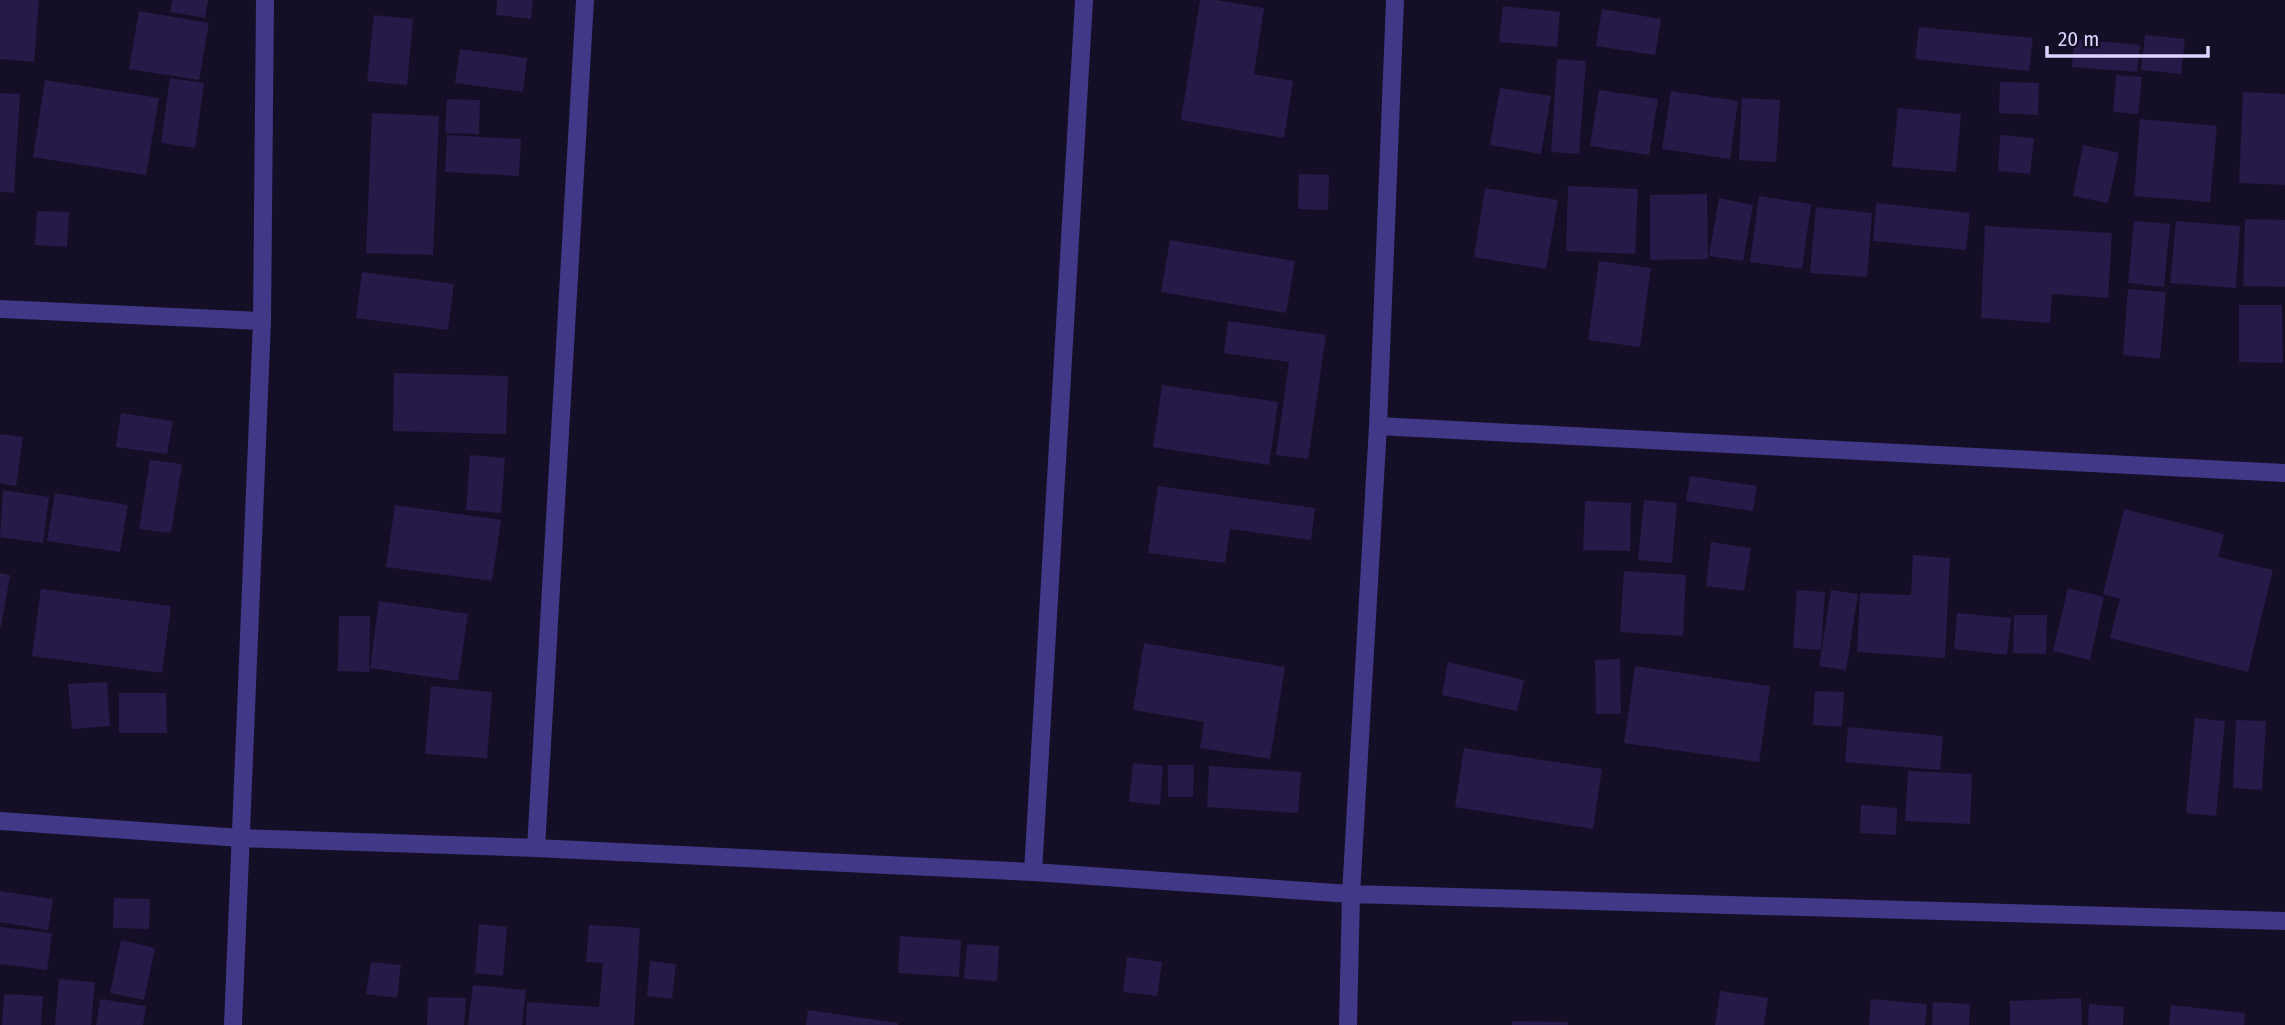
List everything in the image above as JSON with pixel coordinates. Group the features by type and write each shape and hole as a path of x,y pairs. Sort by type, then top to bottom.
{"street":[{"path":"233,1025 262,321 265,0"},
{"path":"536,848 585,0"},
{"path":"1034,872 1084,0"},
{"path":"1348,1025 1350,894 1378,426 1395,0"},
{"path":"0,309 262,321"},
{"path":"1378,426 2285,473"},
{"path":"0,821 242,838 536,848 1034,872 1350,894 2285,921"}],"building":[{"path":"0,0 39,0 34,62 0,59"},
{"path":"172,0 208,0 205,18 170,12"},
{"path":"497,0 533,0 531,19 496,15"},
{"path":"1200,0 1264,8 1254,74 1293,81 1284,138 1181,120"},
{"path":"1503,6 1560,12 1557,47 1499,42"},
{"path":"1602,9 1661,19 1655,55 1596,46"},
{"path":"139,11 209,23 199,80 129,69"},
{"path":"374,15 413,19 407,85 367,81"},
{"path":"1919,27 2033,38 2029,71 1915,59"},
{"path":"2145,35 2185,39 2181,74 2141,70"},
{"path":"2074,39 2140,45 2137,72 2072,67"},
{"path":"460,49 527,58 523,92 455,83"},
{"path":"1557,59 1586,61 1579,154 1551,152"},
{"path":"2116,75 2142,77 2138,114 2113,112"},
{"path":"170,78 204,83 195,148 161,143"},
{"path":"45,80 159,98 146,175 33,157"},
{"path":"2000,82 2039,83 2038,115 1999,113"},
{"path":"1500,88 1551,96 1541,154 1490,145"},
{"path":"1599,90 1658,99 1649,155 1590,146"},
{"path":"1671,91 1738,101 1730,159 1662,149"},
{"path":"2243,92 2285,94 2285,185 2239,183"},
{"path":"0,93 20,94 14,193 0,192"},
{"path":"1742,98 1780,100 1776,162 1739,160"},
{"path":"447,99 480,100 479,134 445,133"},
{"path":"1898,108 1961,114 1956,172 1892,167"},
{"path":"372,113 439,116 433,255 366,253"},
{"path":"2140,119 2217,126 2210,202 2134,196"},
{"path":"447,135 521,139 519,176 445,172"},
{"path":"2000,135 2034,138 2030,174 1998,171"},
{"path":"2083,145 2119,153 2108,203 2073,196"},
{"path":"1299,174 1329,175 1328,210 1298,209"},
{"path":"1568,186 1638,189 1635,254 1566,251"},
{"path":"1485,188 1558,200 1546,269 1474,257"},
{"path":"1707,194 1708,259 1650,260 1650,195"},
{"path":"1759,196 1811,204 1802,269 1750,262"},
{"path":"1719,198 1753,205 1743,261 1709,256"},
{"path":"1876,203 1970,213 1966,250 1873,241"},
{"path":"1816,207 1872,213 1867,277 1810,273"},
{"path":"37,211 69,212 67,247 35,245"},
{"path":"2245,219 2285,220 2285,287 2243,286"},
{"path":"2134,221 2170,224 2164,287 2128,283"},
{"path":"2176,221 2240,226 2236,288 2170,283"},
{"path":"1985,226 2112,233 2108,298 2052,294 2050,323 1981,318"},
{"path":"1170,240 1295,261 1286,313 1161,292"},
{"path":"1599,261 1651,268 1640,347 1588,340"},
{"path":"362,272 454,284 448,330 356,318"},
{"path":"2128,289 2166,292 2160,359 2123,355"},
{"path":"2239,305 2282,305 2283,363 2239,362"},
{"path":"1228,321 1326,335 1308,459 1276,455 1289,362 1224,353"},
{"path":"394,373 508,376 506,434 393,431"},
{"path":"1162,385 1278,402 1269,465 1153,447"},
{"path":"121,413 173,421 167,454 116,447"},
{"path":"0,434 23,437 16,486 0,483"},
{"path":"470,455 505,458 501,513 466,510"},
{"path":"150,460 182,464 171,533 139,529"},
{"path":"1690,476 1757,486 1753,511 1686,501"},
{"path":"1158,486 1315,508 1311,540 1230,529 1225,563 1148,553"},
{"path":"3,490 49,497 43,543 0,537"},
{"path":"55,493 128,505 120,552 47,541"},
{"path":"1644,500 1677,503 1672,563 1638,560"},
{"path":"1585,501 1631,503 1630,551 1583,550"},
{"path":"395,505 501,520 492,581 386,567"},
{"path":"2124,509 2224,534 2218,557 2273,570 2248,672 2110,638 2120,599 2103,594"},
{"path":"1711,542 1751,548 1744,591 1706,586"},
{"path":"1913,555 1950,558 1945,658 1857,652 1860,593 1911,595"},
{"path":"1624,571 1686,575 1683,636 1620,632"},
{"path":"0,573 10,575 1,627 0,627"},
{"path":"2068,588 2104,597 2090,660 2053,651"},
{"path":"41,589 171,606 162,673 32,656"},
{"path":"1797,590 1825,592 1821,650 1793,648"},
{"path":"1831,590 1858,594 1846,670 1819,666"},
{"path":"379,601 468,614 458,681 370,668"},
{"path":"1957,613 2011,618 2007,655 1954,649"},
{"path":"2014,615 2047,615 2046,654 2013,653"},
{"path":"339,616 370,616 369,672 338,671"},
{"path":"1144,643 1285,667 1270,759 1200,748 1204,722 1133,710"},
{"path":"1620,659 1621,714 1596,714 1595,660"},
{"path":"1448,662 1524,680 1517,711 1442,695"},
{"path":"1635,666 1770,686 1759,762 1624,743"},
{"path":"107,682 110,726 72,729 68,684"},
{"path":"431,686 492,692 487,758 425,754"},
{"path":"1815,691 1844,692 1842,727 1813,725"},
{"path":"119,693 166,693 167,733 119,733"},
{"path":"2195,718 2225,721 2216,816 2186,813"},
{"path":"2236,720 2266,721 2262,790 2233,788"},
{"path":"1848,727 1943,736 1940,770 1845,762"},
{"path":"1464,748 1602,769 1593,829 1455,807"},
{"path":"1133,763 1163,766 1160,805 1129,802"},
{"path":"1168,765 1194,765 1193,797 1168,797"},
{"path":"1209,766 1301,772 1298,813 1207,807"},
{"path":"1908,771 1972,774 1970,824 1905,821"},
{"path":"1861,805 1897,808 1896,835 1860,833"},
{"path":"0,891 53,899 48,930 0,922"},
{"path":"114,898 150,899 149,929 113,928"},
{"path":"479,924 507,927 503,976 475,973"},
{"path":"589,925 640,928 634,1025 526,1025 527,1002 599,1007 603,963 586,962"},
{"path":"0,927 52,933 47,970 0,964"},
{"path":"900,936 961,940 959,977 898,973"},
{"path":"121,940 155,948 144,1000 110,993"},
{"path":"967,944 999,946 997,981 964,979"},
{"path":"1127,957 1162,962 1157,996 1123,992"},
{"path":"650,961 676,964 672,999 647,996"},
{"path":"371,962 401,965 397,998 366,994"},
{"path":"59,979 95,982 91,1025 55,1025"},
{"path":"473,985 526,990 522,1025 468,1025"},
{"path":"1720,991 1768,998 1764,1025 1715,1025"},
{"path":"4,994 43,996 41,1025 2,1025"},
{"path":"428,997 466,998 464,1025 427,1025"},
{"path":"2081,998 2082,1025 2010,1025 2010,1001"},
{"path":"100,999 146,1006 143,1025 96,1025"},
{"path":"1871,999 1927,1004 1925,1025 1869,1025"},
{"path":"1933,1002 1970,1004 1969,1025 1932,1025"},
{"path":"2089,1004 2124,1007 2123,1025 2088,1025"},
{"path":"2171,1005 2245,1013 2244,1025 2169,1025"},
{"path":"808,1010 898,1023 898,1025 806,1025"},
{"path":"1512,1021 1568,1022 1568,1025 1512,1025"}]}
